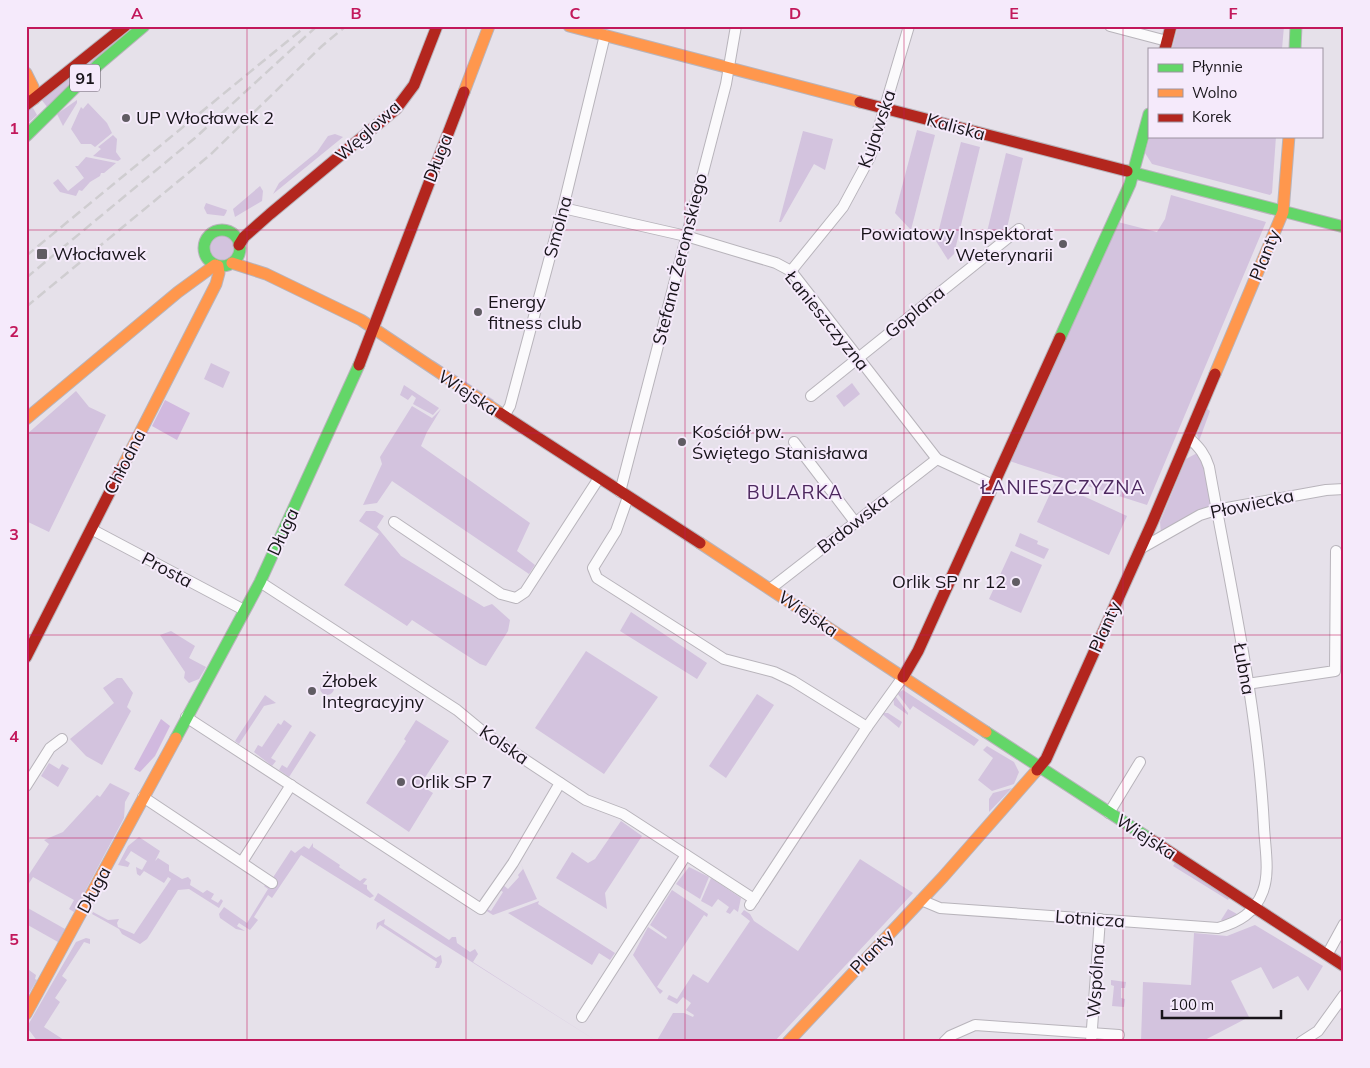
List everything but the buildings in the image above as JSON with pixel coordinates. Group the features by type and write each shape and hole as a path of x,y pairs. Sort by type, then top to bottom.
{"street":[{"name":"91","path":"29,103 125,26"},
{"name":"91","path":"28,135 108,56 144,26"},
{"name":"Węglowa","path":"240,247 244,237 401,103 416,80 437,26"},
{"name":"Długa","path":"26,1014 260,582 337,418 489,26"},
{"name":"Kaliska","path":"569,26 1344,228"},
{"name":"Stefana Żeromskiego","path":"736,26 730,68 686,236 616,531 593,568 597,578 724,659 774,672 867,727"},
{"name":"Kujawska","path":"791,271 850,196 873,150 909,26"},
{"path":"1110,26 1166,45 1171,26"},
{"path":"1294,48 1296,26"},
{"name":"Smolna","path":"504,416 510,406 563,208 605,35"},
{"path":"26,73 32,83 29,103 35,104 41,109 41,113 28,135"},
{"path":"867,727 903,678 918,651 1134,173 1148,118"},
{"name":"Planty","path":"788,1042 921,900 1040,768 1050,751 1189,438 1283,212 1288,138"},
{"name":"Łanieszczyzna","path":"563,208 686,236 776,263 791,271 937,459 993,485"},
{"name":"Węglowa","path":"228,231 238,229 270,214"},
{"name":"Goplana","path":"811,396 1019,229"},
{"path":"26,420 182,289 217,265 232,263 240,247 234,235 228,231 218,231 209,236 204,247 205,254 202,264 182,289"},
{"name":"Wiejska","path":"240,247 266,274"},
{"path":"205,254 217,265"},
{"name":"Wiejska","path":"232,263 266,274 373,327 411,356 770,588 903,678 1344,966"},
{"name":"Chłodna","path":"26,656 29,643 91,529 218,280 217,265"},
{"path":"182,289 194,293 201,300 203,309"},
{"name":"Łubna","path":"1189,438 1206,457 1247,684 1261,777 1266,874 1262,893 1254,907"},
{"path":"794,442 855,522"},
{"name":"Brdowska","path":"770,588 937,459"},
{"path":"394,522 501,594 516,598 525,592 599,478"},
{"name":"Płowiecka","path":"1140,550 1200,515 1216,510 1326,490 1344,490"},
{"name":"Prosta","path":"91,529 244,610"},
{"path":"1247,684 1335,671 1336,551"},
{"name":"Kolska","path":"260,582 457,710 486,734 586,800 623,814 686,855 752,902 867,727"},
{"path":"186,717 481,909 513,863 560,783"},
{"path":"26,786 50,748 62,739"},
{"path":"1108,813 1140,762"},
{"path":"242,862 291,785"},
{"path":"143,797 272,883"},
{"path":"582,1016 686,855"},
{"name":"Lotnicza","path":"921,900 940,908 1218,928 1238,922 1254,907"},
{"name":"Wspólna","path":"1092,1037 1100,919"},
{"path":"1327,955 1344,924"},
{"path":"1300,1042 1318,1031 1344,995"},
{"path":"944,1042 950,1036 975,1025 1092,1037 1119,1035"}],"shaded area":[{"path":"133,26 48,108 41,99"},
{"path":"1178,26 1284,26 1282,48 1172,48"},
{"path":"77,100 77,103 63,126 57,114"},
{"path":"88,103 107,123 112,133 95,147 91,144 81,144 71,129 81,107 83,109"},
{"path":"33,108 37,115 26,125 26,111"},
{"path":"917,130 935,135 911,230 895,213"},
{"path":"803,131 833,139 825,170 814,164 781,222 779,222"},
{"path":"335,134 343,137 273,194 279,183 317,152 328,136"},
{"path":"113,135 117,139 116,152 121,159 118,161 93,156 101,149 98,147"},
{"path":"1149,138 1276,138 1272,193 1270,195 1152,164 1145,153"},
{"path":"961,142 980,147 954,254 948,260 936,241"},
{"path":"1006,153 1023,158 1007,228 995,237 987,232"},
{"path":"86,157 116,163 90,182 82,191 79,190 76,196 60,192 53,183 58,179 68,191 84,178 75,166 78,166"},
{"path":"260,186 263,191 262,201 235,217 233,209"},
{"path":"1171,195 1266,222 1147,505 1006,460 1118,222 1157,232 1165,219"},
{"path":"206,203 227,210 226,213 224,216 207,214 204,208"},
{"path":"222,236 227,237 233,243 233,253 227,259 222,260 217,259 211,253 210,248 211,243 217,237"},
{"path":"433,360 494,400 436,364"},
{"path":"211,363 230,372 223,388 204,379"},
{"path":"852,383 860,394 844,407 836,396"},
{"path":"404,385 439,408 433,415 413,404 416,398 412,395 408,400 400,395"},
{"path":"76,391 89,407 106,415 49,532 26,521 26,435"},
{"path":"165,400 190,413 177,440 152,426"},
{"path":"412,406 432,418 441,409 421,446 530,523 517,551 535,565 529,574 392,481 377,503 363,505 382,464 380,457"},
{"path":"1206,408 1210,411 1199,441 1197,435"},
{"path":"1199,452 1203,459 1212,505 1161,534 1160,522 1186,459"},
{"path":"1055,483 1127,516 1109,555 1037,522"},
{"path":"366,511 375,511 384,516 377,527 401,556 484,607 492,604 510,620 508,631 486,666 412,620 407,626 344,585 379,534 359,521"},
{"path":"1020,533 1038,541 1037,544 1049,549 1044,559 1015,546"},
{"name":"Orlik SP nr 12","path":"1011,551 1042,565 1021,613 989,599"},
{"path":"631,612 707,663 697,679 620,631"},
{"path":"171,631 195,646 189,658 206,667 199,679 189,683 184,678 185,672 160,635"},
{"path":"586,651 658,697 604,774 535,728"},
{"path":"117,678 122,678 133,693 127,707 131,711 102,765 86,756 70,739 114,703 103,688"},
{"path":"327,681 332,683 334,688 332,693 327,695 322,693 320,688 322,683"},
{"path":"903,690 979,740 974,746 913,706 910,710 897,693"},
{"path":"893,693 908,713 908,715 894,705"},
{"path":"757,694 774,705 726,778 709,766"},
{"path":"265,695 276,703 264,706 239,744 235,741"},
{"path":"881,713 888,713 902,722 899,728"},
{"path":"161,719 170,726 155,756 140,772 134,769"},
{"path":"284,720 292,726 271,758 276,761 272,766 254,752 258,745 262,747 278,723 281,725"},
{"name":"Orlik SP 7","path":"416,720 449,741 420,785 433,793 409,832 366,803 406,741 404,739"},
{"path":"310,731 316,735 289,777 279,770 282,765 287,768"},
{"path":"987,746 1014,762 1019,772 1014,784 992,791 978,780 993,758 983,750"},
{"path":"49,763 59,769 62,764 69,768 58,787 41,776"},
{"path":"110,783 130,793 125,802 124,818 74,912 69,909 74,900 33,877 26,888 26,879 49,844 44,840 63,832 97,795 100,797"},
{"path":"1012,788 989,812 989,799 993,793"},
{"path":"621,821 642,836 605,893 607,909 556,878 572,852 588,863 595,859"},
{"path":"139,837 160,851 155,861 158,858 169,865 169,871 182,879 188,877 191,880 190,885 203,893 207,890 214,894 211,899 218,903 221,899 223,901 219,908 189,889 178,890 147,939 140,944 122,934 119,929 92,914 93,912 108,920 119,919 118,927 134,934 171,879 168,877 164,883 144,871 140,876 137,874 136,867 142,870 147,861 131,851 125,860 130,863 128,867 118,865 128,846"},
{"path":"313,843 313,847 360,881 364,878 367,879 363,884 367,885 367,889 374,896 370,898 301,855 272,898 268,895 254,917 258,920 250,930 239,923 237,926 245,931 236,929 220,918 219,914 224,907 247,923 268,889 264,886 272,879 291,850 295,853 304,846 309,849"},
{"path":"860,859 913,893 774,1042 656,1042 673,1013 684,1013 693,1017 694,1015 686,1010 691,1003 683,997 677,1004 667,999 669,995 677,999 693,974 708,983 750,921 741,914 744,910 750,914 754,921 798,951"},
{"path":"520,862 537,899 493,915 485,910 491,911 503,892 499,889 502,884 508,889 519,877 518,875 523,869"},
{"path":"1175,863 1229,898 1228,900 1173,866"},
{"path":"689,867 709,877 700,899 676,884"},
{"path":"711,878 741,898 738,912 734,909 730,914 726,912 729,907 718,899 712,907 701,901"},
{"path":"672,890 708,914 707,917 704,915 657,987 663,991 660,994 633,955 648,927 666,939 667,937 650,925"},
{"path":"378,893 449,940 452,937 456,937 457,943 470,952 475,949 478,954 473,962 598,1042 374,900"},
{"path":"539,901 538,904 615,953 610,960 599,953 592,965 508,913"},
{"path":"26,907 65,929 58,942 26,924"},
{"path":"1228,909 1237,914 1224,922 1221,920"},
{"path":"385,919 384,924 436,958 441,955 442,962 439,968 435,968 437,962 380,925 376,930 377,923"},
{"path":"1255,925 1323,966 1308,991 1298,976 1273,989 1261,967 1231,981 1249,1017 1201,1042 1121,1042 1121,1040 1141,1041 1143,982 1191,985 1194,933 1227,936"},
{"path":"86,938 90,939 90,944 84,942 62,976 67,980 55,998 60,1002 44,1027 67,1042 38,1042 29,1030 28,1025 76,942"},
{"path":"29,970 36,975 35,979 37,980 26,999 26,971"},
{"path":"1111,980 1126,982 1125,988 1121,988 1121,998 1125,999 1124,1007 1112,1006 1114,986 1111,985"}],"railway":[{"path":"26,256 306,26"},
{"path":"26,278 195,138 317,26"},
{"path":"26,307 210,155 322,46 346,26"}],"traffic: fast":[{"path":"26,136 98,65 144,26"},
{"path":"1295,48 1296,26"},
{"path":"1060,338 1130,184 1148,118"},
{"path":"1127,171 1344,227"},
{"path":"222,230 229,231 235,235 239,241 240,248 239,255 235,261 229,265 222,266 215,265 209,261 205,255 204,248 205,241 209,235 215,231 222,230"},
{"path":"176,738 260,582 359,365"},
{"path":"986,732 1150,839"}],"traffic: slow":[{"path":"464,92 489,26"},
{"path":"569,26 860,102"},
{"path":"26,73 33,87 34,99"},
{"path":"1215,374 1283,212 1289,138"},
{"path":"232,263 266,274 361,320 500,413"},
{"path":"26,419 178,292 215,265"},
{"path":"122,468 216,284 219,273 218,266"},
{"path":"700,543 986,732"},
{"path":"26,1014 176,738"},
{"path":"788,1042 943,877 1037,770"}],"traffic: jam":[{"path":"26,105 125,26"},
{"path":"239,245 244,237 270,214 396,109 414,85 437,26"},
{"path":"1165,48 1171,26"},
{"path":"359,365 464,92"},
{"path":"860,102 1127,171"},
{"path":"903,677 918,651 1060,338"},
{"path":"1037,770 1046,759 1152,523 1215,374"},
{"path":"500,413 700,543"},
{"path":"26,657 122,468"},
{"path":"1150,839 1344,966"}],"place":[{"name":"UP Włocławek 2","path":"126,118"},
{"name":"Powiatowy Inspektorat Weterynarii","path":"1063,244"},
{"name":"Włocławek","path":"42,254"},
{"name":"Energy fitness club","path":"478,312"},
{"name":"Kościół pw. Świętego Stanisława","path":"682,442"},
{"name":"Orlik SP nr 12","path":"1016,582"},
{"name":"Żłobek Integracyjny","path":"312,691"},
{"name":"Orlik SP 7","path":"401,782"}],"district":[{"name":"ŁANIESZCZYZNA","path":"1063,487"},
{"name":"BULARKA","path":"795,492"}]}
